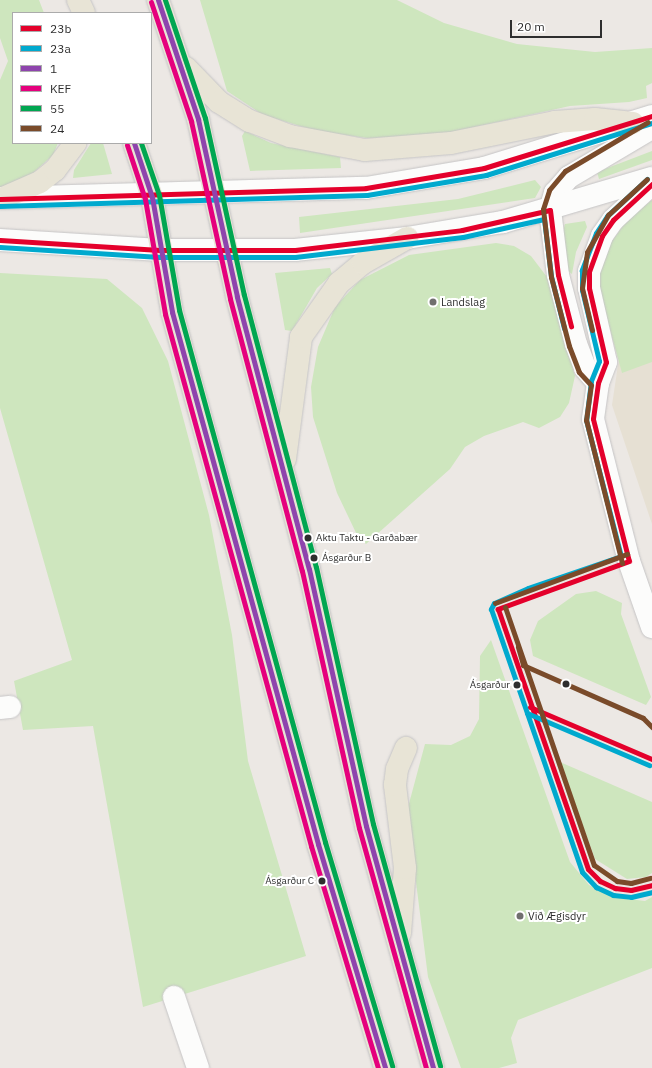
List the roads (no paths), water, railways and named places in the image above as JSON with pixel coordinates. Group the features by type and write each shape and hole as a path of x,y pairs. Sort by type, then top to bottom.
{"main road":[{"path":"69,0 71,12"},
{"path":"78,0 84,12"},
{"path":"158,0 180,61 216,194 226,251 284,472 366,826 399,951 434,1068"},
{"path":"180,61 219,102 250,121 290,136 365,150 451,143 555,122 596,119 646,123"},
{"path":"2,198 152,197 366,188 484,168 646,123"},
{"path":"598,383 585,368 576,344 558,275 550,210 555,193 569,177 646,123"},
{"path":"2,198 40,182 55,170 74,144"},
{"path":"134,144 152,197 172,312 318,844 385,1068"},
{"path":"0,240 160,250 295,250 408,238 550,210 652,178"},
{"path":"652,184 613,220 592,260 589,288 606,362 598,383 593,419 629,561 652,627"},
{"path":"284,472 300,336 339,283 363,263 408,238"},
{"path":"399,951 405,868 395,785 397,769 406,748"},
{"path":"174,997 198,1068"}],"place":[{"name":"Landslag","path":"433,302"},
{"name":"Aktu Taktu - Garðabær","path":"308,538"},
{"name":"Ásgarður B","path":"314,558"},
{"name":"Ásgarður","path":"517,685"},
{"name":"Ásgarður C","path":"322,881"},
{"name":"Við Ægisdyr","path":"520,916"}]}
